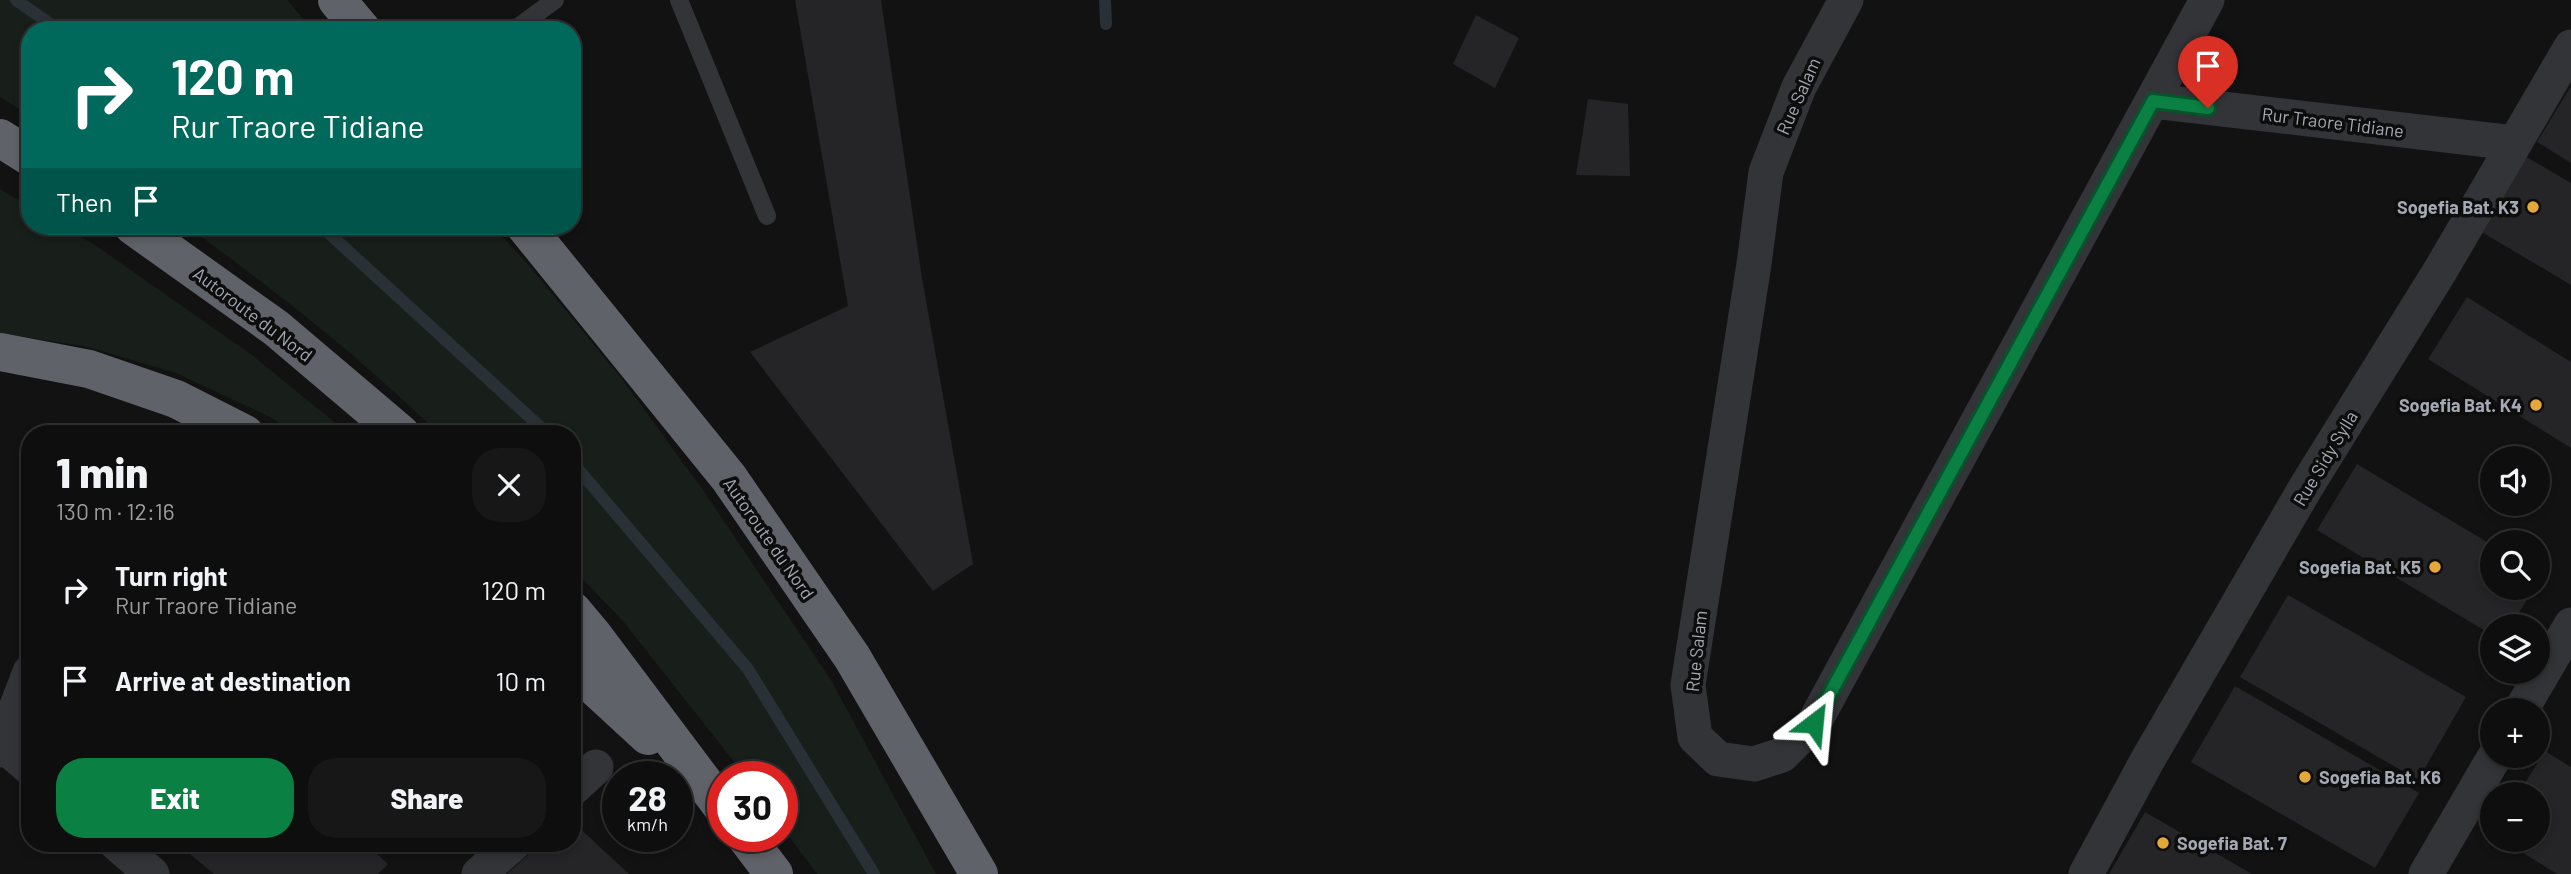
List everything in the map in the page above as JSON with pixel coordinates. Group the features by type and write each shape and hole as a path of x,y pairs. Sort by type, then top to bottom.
{"highway":[{"path":"337,0 354,21"},
{"path":"0,138 21,151"},
{"name":"Autoroute du Nord","path":"146,235 276,328 390,425"},
{"name":"Autoroute du Nord","path":"532,235 737,489 852,657 979,874"},
{"path":"0,352 89,369 176,399 227,425"},
{"path":"581,621 707,787"},
{"path":"581,675 634,725 694,770"},
{"path":"757,852 774,874"}],"street":[{"name":"Rue Salam","path":"1846,0 1799,87 1766,172 1688,685 1695,737 1718,759 1754,764 1782,755 1814,723 2207,0"},
{"name":"Rue Sidy Sylla","path":"2086,874 2147,761 2306,487 2440,271 2571,47"},
{"name":"Rur Traore Tidiane","path":"2153,101 2514,143"},
{"path":"2528,698 2571,625"},
{"path":"21,695 1,747 21,761"},
{"path":"2426,874 2488,768"},
{"path":"126,852 152,874"},
{"path":"479,874 504,852"}],"lane":[{"path":"526,21 555,0"},
{"path":"679,0 767,216"}],"shaded area":[{"path":"0,0 287,0 305,21 21,21 21,110 0,97"},
{"path":"0,189 21,202 21,235 78,235 95,245 252,355 338,425 282,425 176,373 88,347 0,333"},
{"path":"199,235 501,235 527,263 622,379 705,493 831,680 936,874 817,874 798,848 798,761 733,761 623,621 581,577 581,425 429,425 317,326"}],"building":[{"path":"795,0 881,0 922,278 973,564 933,591 750,352 848,306"},
{"path":"1476,15 1519,38 1495,88 1453,64"},
{"path":"2571,86 2571,163 2537,142"},
{"path":"1588,99 1628,104 1630,176 1576,175"},
{"name":"Sogefia Bat. K3","path":"2525,156 2571,183 2571,285 2480,231"},
{"name":"Sogefia Bat. K4","path":"2467,297 2571,362 2571,448 2428,359"},
{"name":"Sogefia Bat. K5","path":"2357,464 2480,538 2480,600 2527,600 2518,614 2480,614 2480,628 2317,530"},
{"path":"2288,595 2466,697 2418,780 2240,677"},
{"name":"Sogefia Bat. K6","path":"2235,686 2419,793 2375,868 2191,762"},
{"path":"2550,754 2571,767 2571,874 2557,874 2521,852 2550,852 2550,782 2526,782 2534,768 2550,768"},
{"name":"Sogefia Bat. 7","path":"2145,812 2252,874 2109,874"},
{"path":"581,829 602,849 602,852 605,852 629,874 507,874 531,852 581,852"},
{"path":"188,852 375,852 388,864 378,874 214,874"}],"waterway":[{"path":"16,0 46,21"},
{"path":"1105,0 1106,24"},
{"path":"331,235 538,425"},
{"path":"581,473 748,669 874,874"}],"place":[{"name":"Sogefia Bat. K3","path":"2533,207"},
{"name":"Sogefia Bat. K4","path":"2536,405"},
{"name":"Sogefia Bat. K5","path":"2435,567"},
{"name":"Sogefia Bat. K6","path":"2305,777"},
{"name":"Sogefia Bat. 7","path":"2163,843"}],"route":[{"path":"1814,723 2153,101 2208,108"}]}
